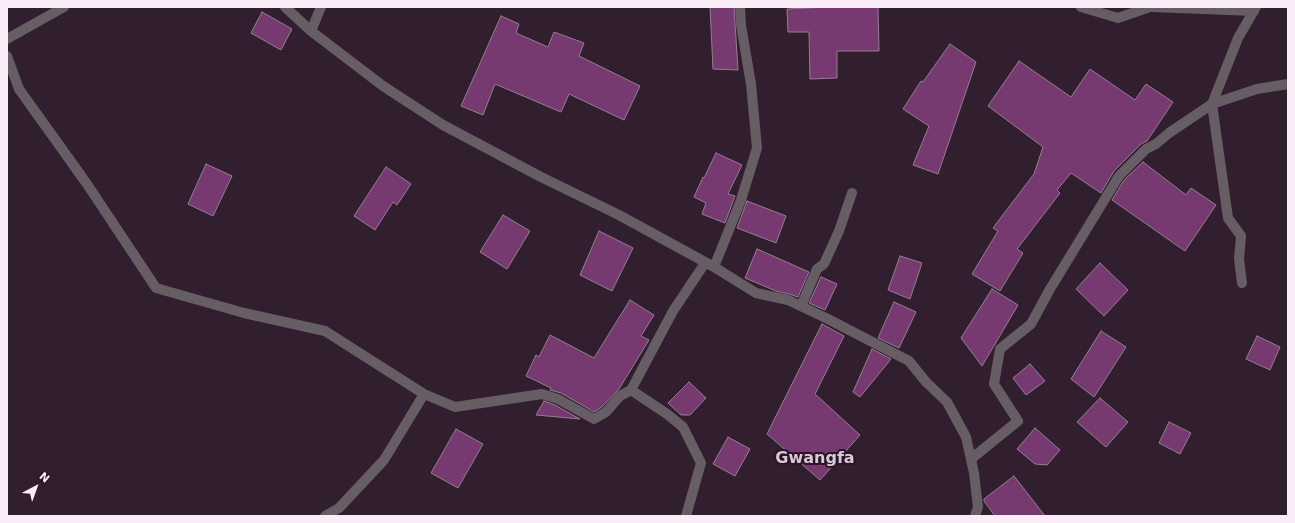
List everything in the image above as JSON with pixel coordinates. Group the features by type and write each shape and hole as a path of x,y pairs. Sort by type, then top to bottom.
{"street":[{"path":"7,39 64,7"},
{"path":"285,7 311,31 383,86 442,125 619,215 710,265 756,293 788,300 909,361 926,382 947,402 966,437 974,473 978,507 975,516"},
{"path":"311,31 321,7"},
{"path":"7,56 19,89 87,184 156,288 244,313 325,331 424,394 455,407 542,394 558,399 594,418 606,412 620,396 631,390 674,311 710,265 740,200 757,148 740,7"},
{"path":"1082,7 1118,18 1151,7 1255,9 1238,38 1212,104 1228,218 1241,236 1239,259 1242,283"},
{"path":"971,460 1018,421 994,384 1000,350 1031,324 1054,282 1119,176 1146,149 1156,144 1212,104 1257,89 1288,84"},
{"path":"801,306 817,269 824,264 839,231 852,193"},
{"path":"631,390 684,427 701,463 686,516"},
{"path":"325,516 339,508 384,460 424,394"}],"building":[{"path":"710,7 734,7 738,70 713,69"},
{"path":"878,7 879,51 837,51 837,78 810,79 809,32 788,32 787,9"},
{"path":"262,12 292,29 281,50 251,33"},
{"path":"501,16 519,24 516,33 548,47 554,32 584,43 579,56 640,86 624,120 569,94 561,112 495,84 483,115 461,106"},
{"path":"950,44 976,62 938,174 913,165 929,126 903,109 921,81 923,82"},
{"path":"1019,61 1071,97 1090,69 1135,100 1146,84 1173,102 1147,141 1141,144 1114,171 1101,193 1071,173 1057,190 1060,193 1017,249 1023,253 1000,291 972,274 998,231 993,228 1034,174 1043,147 988,106"},
{"path":"716,153 742,165 728,194 735,196 725,223 702,214 706,203 694,197"},
{"path":"1143,162 1186,195 1191,188 1216,205 1185,251 1112,200 1124,180"},
{"path":"206,164 232,176 213,216 188,204"},
{"path":"386,167 411,184 397,205 393,202 375,230 354,216"},
{"path":"747,201 786,216 776,243 737,228"},
{"path":"503,215 530,231 507,269 480,252"},
{"path":"599,231 633,248 612,291 580,275"},
{"path":"757,249 809,272 798,297 776,291 745,278"},
{"path":"900,256 922,263 910,299 888,290"},
{"path":"1100,263 1128,290 1104,316 1076,289"},
{"path":"821,277 837,284 825,310 809,303"},
{"path":"992,289 1018,305 982,366 961,338"},
{"path":"630,300 654,315 641,336 649,340 619,389 602,407 594,412 561,393 550,390 551,388 526,376 536,355 539,357 550,335 594,358"},
{"path":"894,302 916,312 899,348 878,338"},
{"path":"822,324 844,336 815,394 860,435 820,480 767,434"},
{"path":"1101,331 1126,347 1094,397 1071,379"},
{"path":"1257,336 1280,347 1270,370 1246,359"},
{"path":"872,349 891,359 860,397 853,392"},
{"path":"1030,364 1045,381 1026,395 1013,378"},
{"path":"689,382 706,398 690,415 681,415 668,403"},
{"path":"1100,398 1128,422 1106,447 1077,422"},
{"path":"544,401 555,405 580,419 536,415"},
{"path":"1169,422 1191,433 1180,454 1159,443"},
{"path":"1035,428 1060,450 1047,465 1035,464 1017,449"},
{"path":"456,429 483,444 458,488 431,473"},
{"path":"728,437 750,449 735,476 713,464"},
{"path":"1014,476 1045,516 995,516 984,499"}],"district":[{"name":"Gwangfa","path":"815,459"}]}
